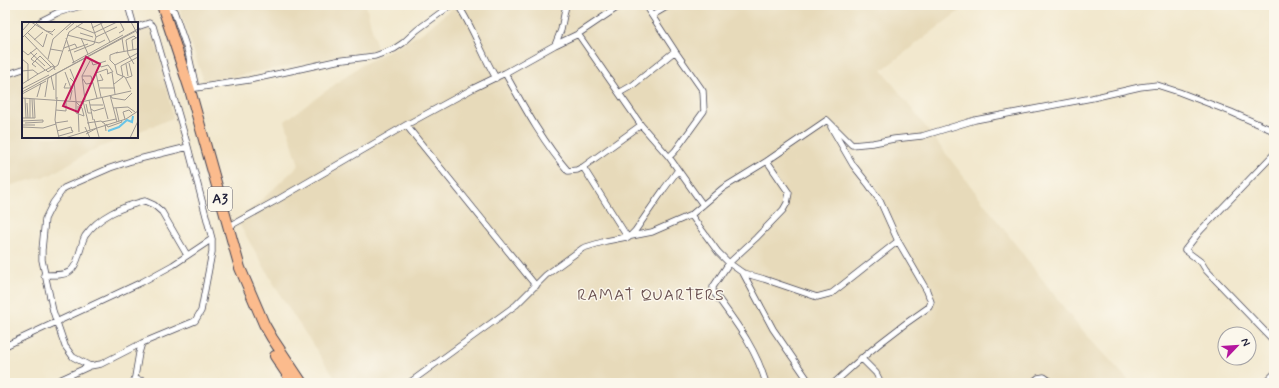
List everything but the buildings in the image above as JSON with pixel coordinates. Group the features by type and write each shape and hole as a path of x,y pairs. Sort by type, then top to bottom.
{"highway":[{"name":"A3","path":"155,5 187,99 216,209 240,285 253,316 269,346 293,383"},
{"name":"A3","path":"162,5 193,89 240,268 257,310 272,338 302,383"}],"street":[{"path":"41,20 57,13 84,5"},
{"path":"128,5 133,22"},
{"path":"165,5 174,11 188,52 193,89 375,56 394,49 403,43 417,30 451,5"},
{"path":"458,5 469,22 485,59 496,78"},
{"path":"555,44 561,30 566,5"},
{"path":"228,227 406,125 496,78 555,44 578,34 621,5"},
{"path":"646,5 675,51 703,91 704,111 669,157"},
{"path":"653,15 670,5"},
{"path":"53,383 90,366 101,364 142,343 195,321 199,315 212,252 212,239 188,147 153,26 149,23 138,27"},
{"path":"578,34 642,125 669,157 703,205"},
{"path":"619,93 633,85 675,51"},
{"path":"5,75 22,69"},
{"path":"505,73 558,159 568,171 577,170 583,167 642,125"},
{"path":"827,120 852,144 873,143 922,136 976,120 1092,98 1140,87 1157,85 1180,92 1231,112 1274,131"},
{"path":"409,383 516,305 546,275 583,248 606,241 628,238 652,232 691,215 723,188 767,161 827,120"},
{"path":"827,120 853,165 871,187 880,201 898,241 927,291 931,302 929,307 889,335 860,358 834,383"},
{"path":"406,125 536,286"},
{"path":"90,366 73,357 65,346 44,275 42,250 46,219 53,203 64,188 110,168 131,161 188,147"},
{"path":"1274,154 1200,231 1185,250 1201,262 1206,270 1274,341"},
{"path":"766,383 756,355 743,331 713,291 713,287 730,263 776,218 787,203 789,193 767,161"},
{"path":"583,167 628,238"},
{"path":"628,238 635,231 678,170"},
{"path":"44,275 65,275 70,272 78,258 83,238 100,220 119,208 145,201 154,205 162,212 187,255"},
{"path":"691,215 718,252 743,273 817,297 828,295 856,275 898,241"},
{"path":"5,346 142,282 212,239"},
{"path":"743,273 773,329 810,383"},
{"path":"142,343 138,353 134,381 152,383"},
{"path":"860,358 876,373 881,383"},
{"path":"1265,383 1274,374"},
{"path":"1032,383 1038,378 1044,377 1053,383"}],"shaded area":[{"path":"178,5 366,5 377,49 204,82"},
{"path":"456,5 967,5 882,70 1075,322 1131,383 338,383 282,298 238,222 299,165 285,121 360,66 422,33"},
{"path":"151,28 164,72 173,118 138,132 138,32"},
{"path":"22,70 22,138 123,138 89,152 50,175 8,186 5,180 5,77"}],"district":[{"name":"RAMAT QUARTERS","path":"651,295"}]}
